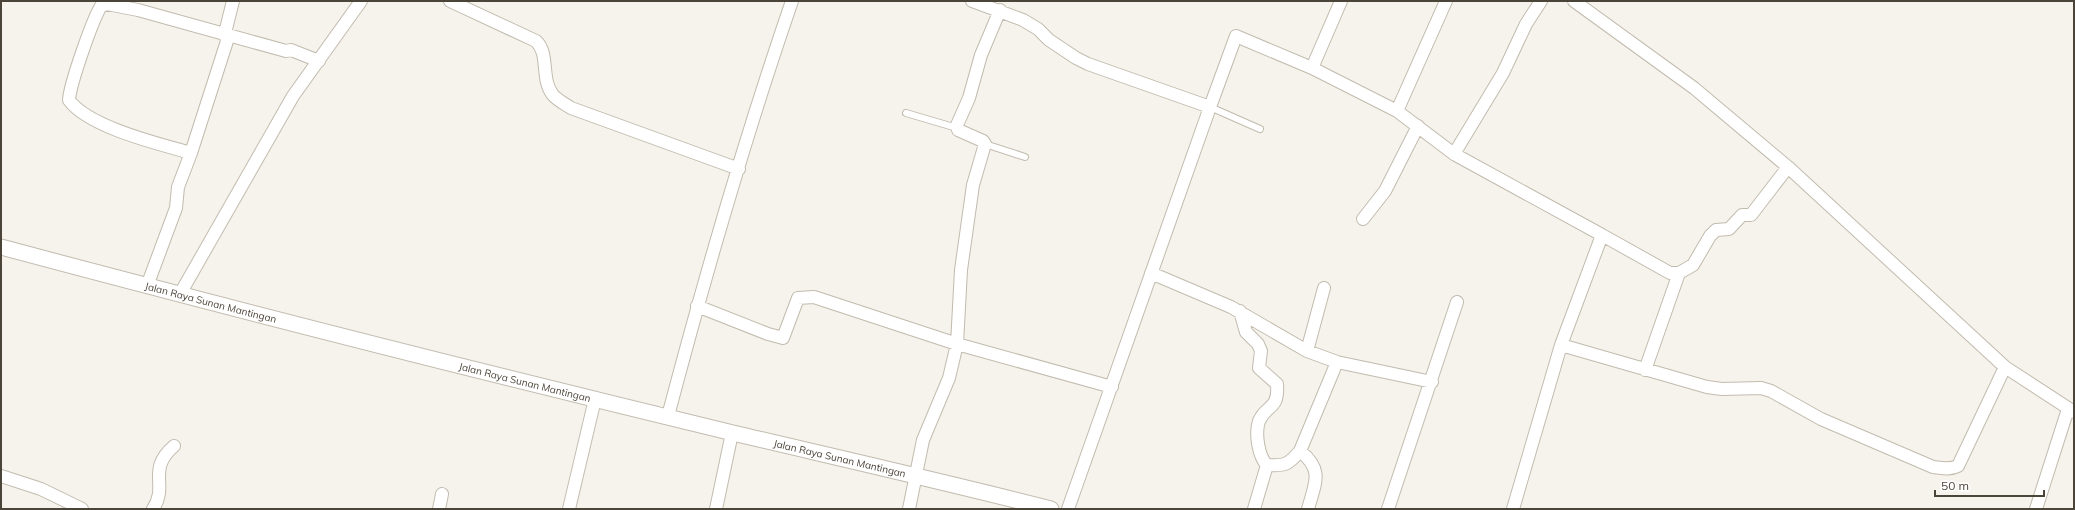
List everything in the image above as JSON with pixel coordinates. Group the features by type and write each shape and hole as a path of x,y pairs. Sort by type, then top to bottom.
{"street":[{"path":"147,286 176,208 178,187 191,153 227,41 226,33 233,1"},
{"path":"180,294 292,96 362,1"},
{"path":"450,1 536,41 543,51 548,86 553,95 571,108 739,169"},
{"path":"668,416 697,306 767,74 792,1"},
{"path":"972,1 1000,10 1038,29 1049,40 1088,64 1210,107"},
{"path":"1312,68 1341,1"},
{"path":"1397,111 1446,1"},
{"path":"1454,154 1503,72 1526,24 1541,1"},
{"path":"1574,1 1694,88 1788,167 2005,367 2071,410 2036,509"},
{"path":"191,153 151,142 93,120 72,105 69,100 70,93 101,6 107,4 119,5 226,33 286,51 291,50 319,61"},
{"path":"909,509 922,440 949,378 957,344 961,270 970,201 985,144 984,142 962,132 957,128 958,120 969,98 981,55 1000,10"},
{"path":"1068,509 1236,36 1312,68 1397,111 1454,154 1670,273 1679,273 1693,265 1710,236 1716,230 1729,228 1742,214 1750,215 1788,167"},
{"path":"1363,219 1386,191 1418,126"},
{"path":"1514,509 1560,345 1602,235"},
{"name":"Jalan Raya Sunan Mantingan","path":"1,247 147,286 595,399 915,474 1051,509"},
{"path":"1151,273 1240,311 1307,351 1338,362 1432,382"},
{"path":"1645,370 1679,273"},
{"path":"1307,351 1324,288"},
{"path":"697,306 768,334 783,338 798,298 806,296 814,297 957,344 1112,387"},
{"path":"1388,509 1400,470 1432,382 1457,302"},
{"path":"1240,311 1246,332 1258,344 1261,352 1259,368 1277,384 1277,396 1273,406 1265,413 1259,422 1259,454 1267,465"},
{"path":"1560,345 1707,387 1722,389 1761,388 1780,396 1821,419 1919,461 1933,466 1952,469 1958,466 2005,367"},
{"path":"1267,465 1284,466 1293,460 1300,451 1338,362"},
{"path":"569,509 595,399"},
{"path":"716,509 732,432"},
{"path":"153,509 159,499 160,491 158,477 161,461 166,453 174,446"},
{"path":"1300,451 1310,459 1315,469 1314,484 1308,509"},
{"path":"1254,509 1267,465"},
{"path":"1,476 41,489 82,509"},
{"path":"439,509 442,494"}],"lane":[{"path":"1210,107 1260,129"},
{"path":"906,112 957,128"},
{"path":"985,144 1025,157"}]}
